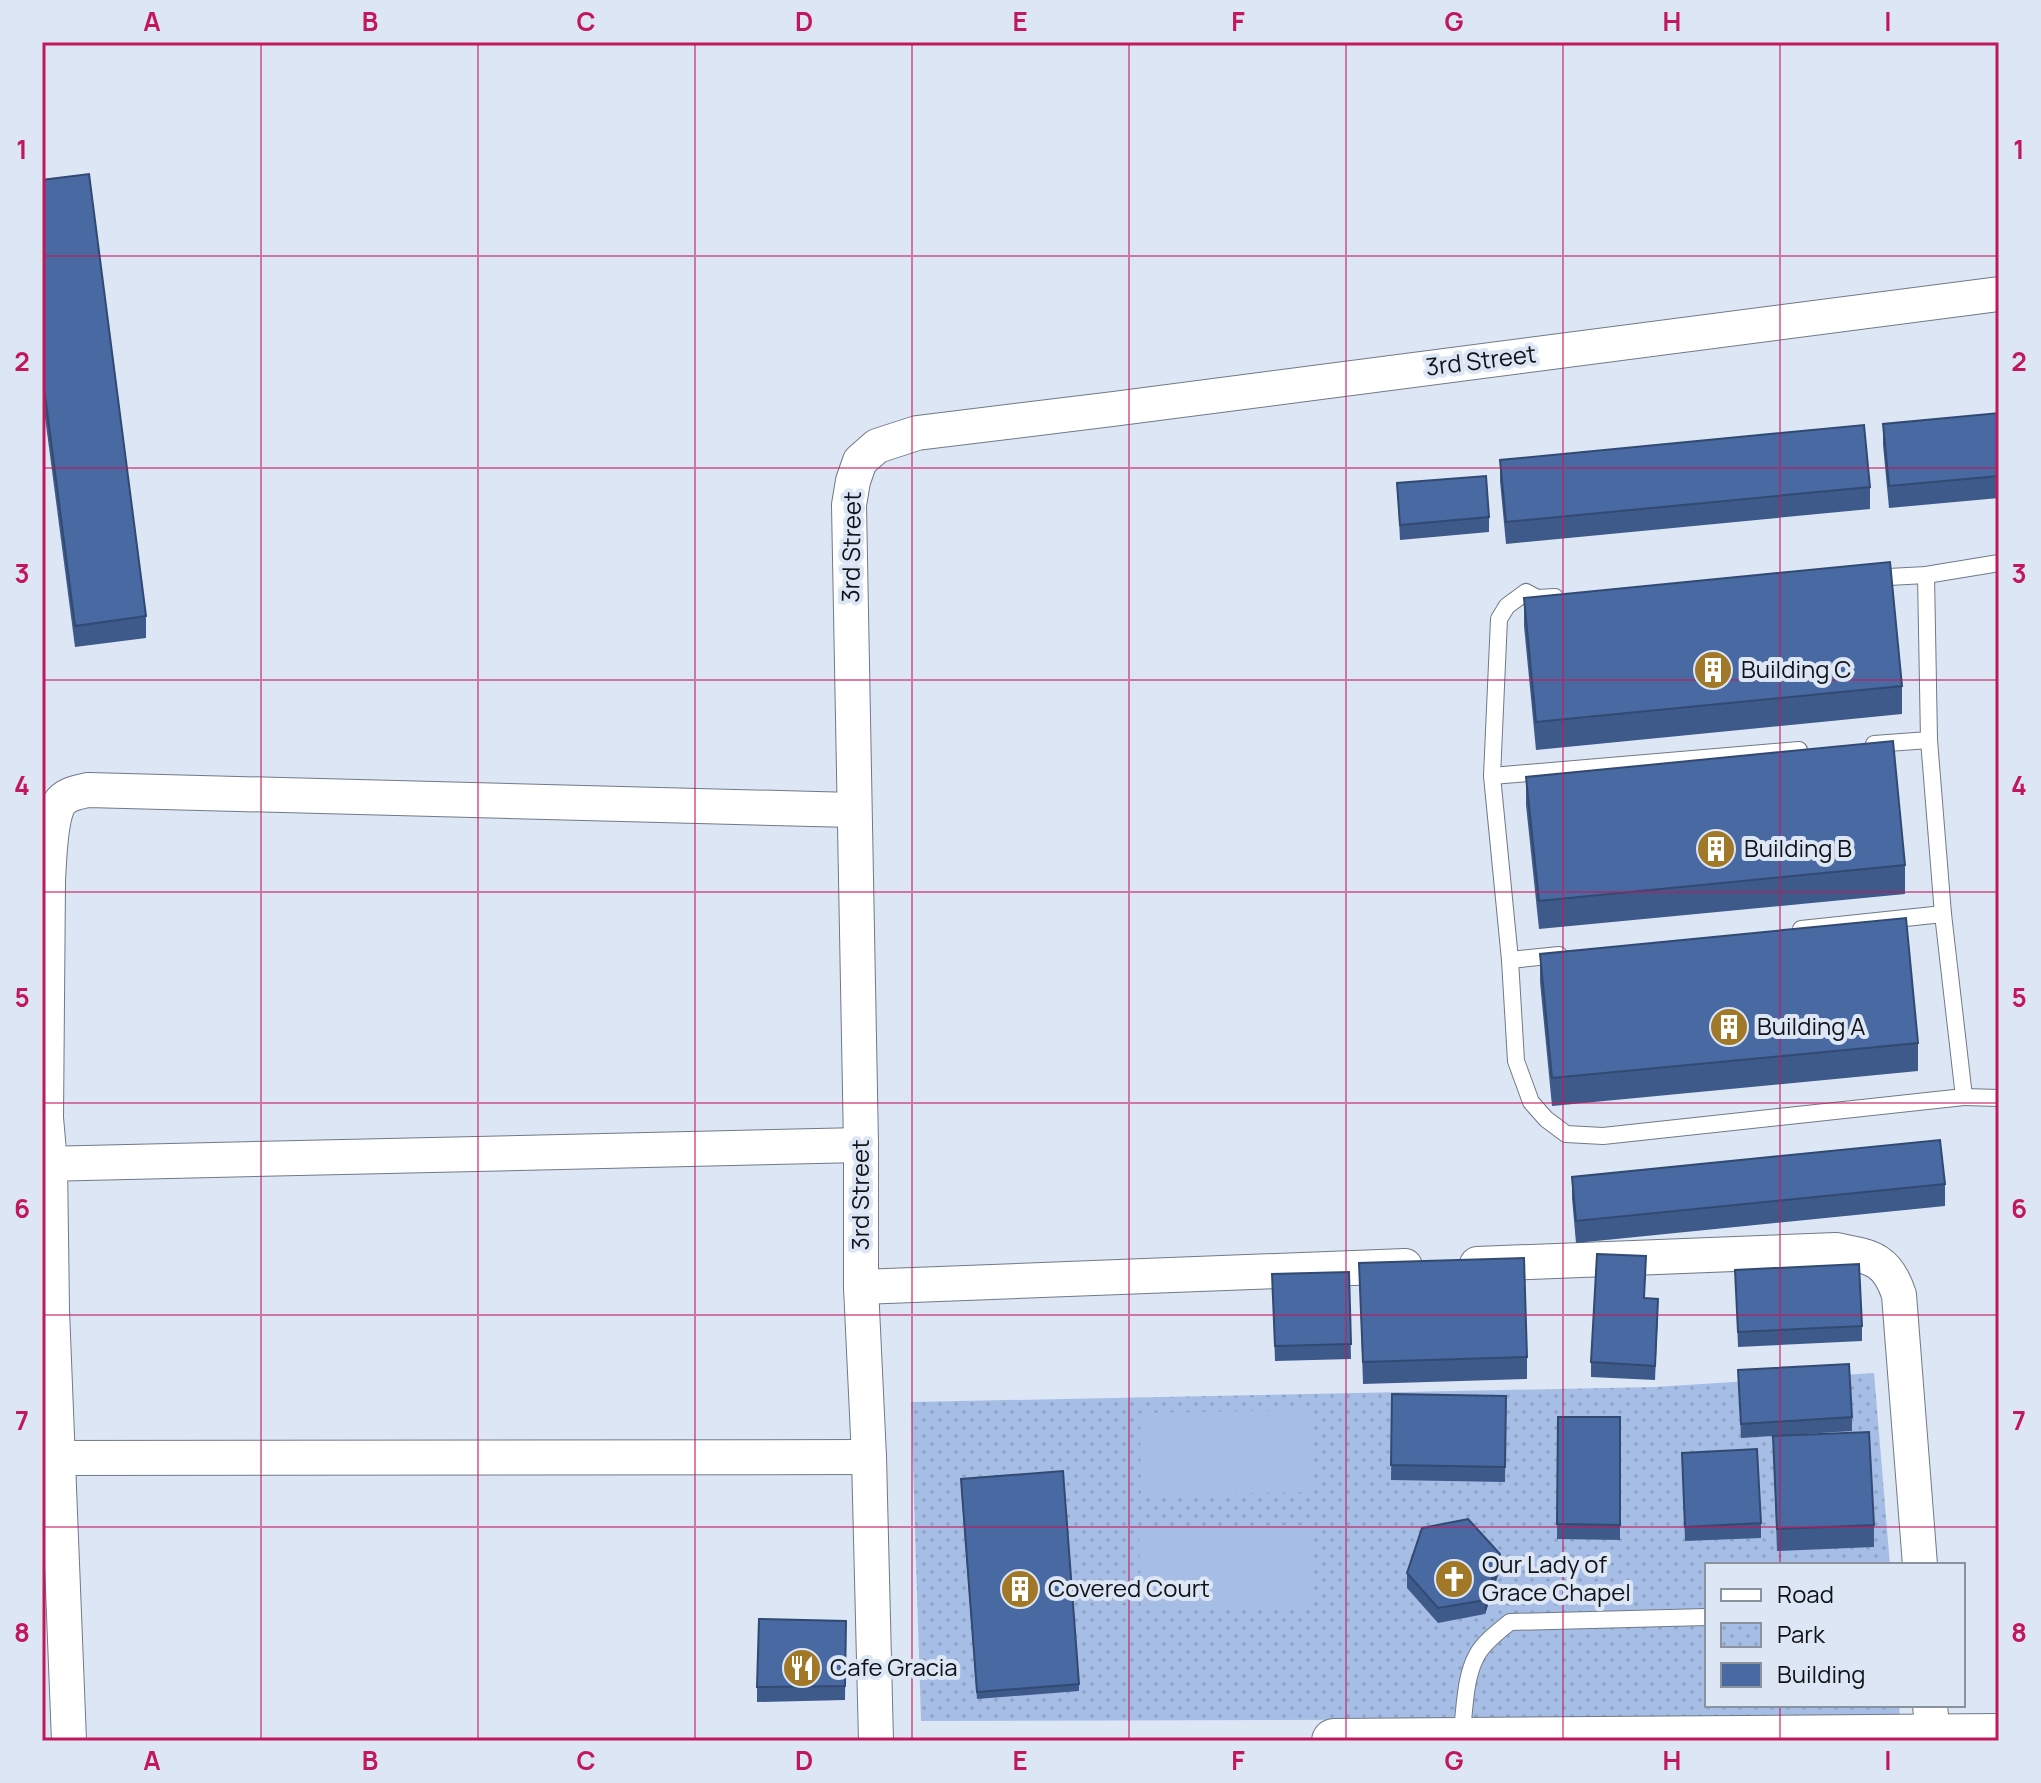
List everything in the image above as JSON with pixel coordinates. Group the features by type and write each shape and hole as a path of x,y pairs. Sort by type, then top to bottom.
{"street":[{"name":"3rd Street","path":"876,1741 861,1287 849,505 860,461 877,446 917,433 1999,294"},
{"path":"69,1741 50,1458 52,1310 46,1163 48,881 53,829 60,803 70,794 88,790 853,810"},
{"path":"46,1163 861,1145"},
{"path":"861,1287 1836,1250 1863,1255 1880,1262 1894,1278 1899,1295 1920,1563"},
{"path":"50,1458 869,1457"},
{"path":"1334,1741 1461,1740 1932,1721 1999,1736"}],"lane":[{"path":"1848,580 1926,575 1999,563"},
{"path":"1926,575 1929,740 1943,914 1964,1097"},
{"path":"1568,596 1537,598 1526,592 1507,606 1499,619 1492,776 1510,960 1516,1061 1531,1102 1546,1119 1566,1134 1603,1136 1964,1097 1999,1098"},
{"path":"1851,746 1929,740"},
{"path":"1492,776 1819,749"},
{"path":"1788,930 1943,914"},
{"path":"1510,960 1571,954"},
{"path":"1461,1740 1469,1680 1477,1654 1510,1622 1705,1617"}],"green space":[{"path":"1874,1373 1890,1563 1705,1563 1705,1707 1899,1707 1900,1718 921,1721 911,1402 1655,1387"},
{"path":"1313,1410 1314,1492 1141,1495 1140,1413"},
{"path":"1312,1525 1314,1607 1141,1609 1139,1527"}],"building":[{"path":"89,174 146,616 75,626 42,372 42,180"},
{"path":"1999,413 1999,476 1889,486 1883,424"},
{"path":"1864,425 1870,487 1506,522 1500,460"},
{"path":"1486,476 1489,517 1400,525 1397,483"},
{"name":"Building C","path":"1890,562 1902,686 1536,722 1524,598"},
{"name":"Building B","path":"1893,741 1905,865 1539,901 1526,777"},
{"name":"Building A","path":"1906,918 1918,1043 1552,1078 1540,954"},
{"path":"1940,1140 1945,1184 1576,1221 1572,1177"},
{"path":"1597,1254 1646,1256 1644,1298 1658,1299 1655,1366 1591,1362"},
{"path":"1524,1258 1527,1357 1363,1362 1359,1263"},
{"path":"1859,1264 1862,1326 1738,1332 1735,1270"},
{"path":"1349,1272 1351,1344 1275,1346 1272,1274"},
{"path":"1849,1364 1852,1417 1741,1424 1738,1370"},
{"path":"1392,1394 1506,1396 1505,1467 1391,1465"},
{"path":"1558,1417 1620,1417 1620,1525 1557,1524"},
{"path":"1869,1432 1874,1525 1777,1529 1773,1436"},
{"path":"1757,1449 1761,1523 1685,1527 1682,1453"},
{"name":"Covered Court","path":"1063,1471 1079,1684 977,1692 961,1479"},
{"name":"Our Lady of Grace Chapel","path":"1468,1519 1500,1554 1485,1600 1438,1608 1407,1573 1422,1528"},
{"name":"Cafe Gracia","path":"759,1619 846,1621 845,1686 757,1687"}],"place":[{"name":"Building C","path":"1713,670"},
{"name":"Building B","path":"1716,849"},
{"name":"Building A","path":"1729,1027"},
{"name":"Our Lady of Grace Chapel","path":"1454,1579"},
{"name":"Covered Court","path":"1020,1589"},
{"name":"Cafe Gracia","path":"802,1668"}]}
